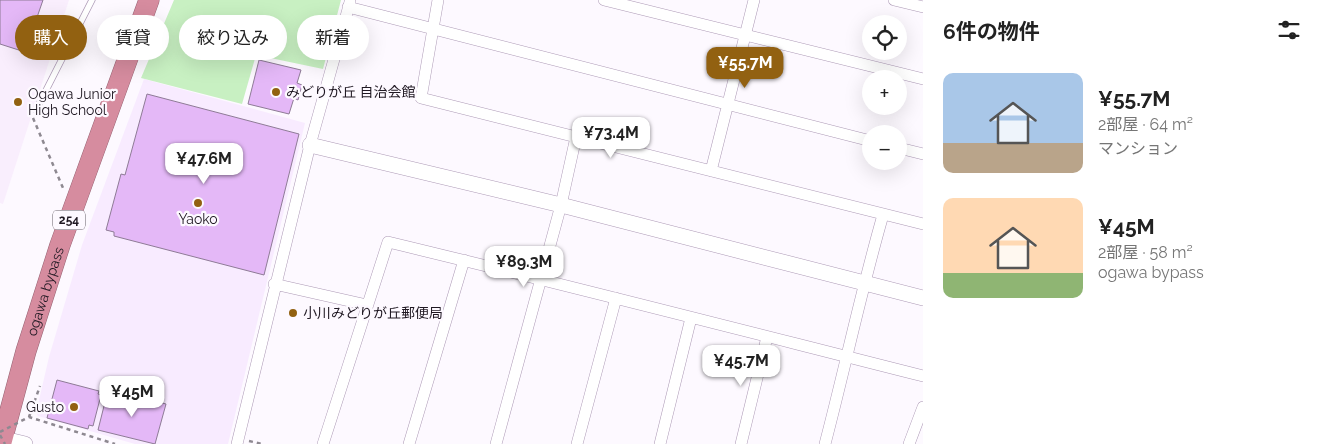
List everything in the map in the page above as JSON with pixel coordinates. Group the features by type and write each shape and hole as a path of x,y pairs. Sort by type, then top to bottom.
{"highway":[{"name":"ogawa bypass","path":"1,439 26,351 60,245 149,0"}],"street":[{"path":"438,0 421,98 923,224"},
{"path":"604,0 923,80"},
{"path":"712,171 754,0"},
{"path":"894,0 923,7"},
{"path":"237,444 274,284 349,4 432,29 862,139"},
{"path":"496,444 561,205 576,137"},
{"path":"310,145 561,205 923,298"},
{"path":"907,150 923,154"},
{"path":"825,444 848,357 864,283 883,214"},
{"path":"323,444 388,242 540,277 691,318 923,376"},
{"path":"409,444 464,260"},
{"path":"274,284 367,305"},
{"path":"577,444 616,298"},
{"path":"660,444 691,318"},
{"path":"741,444 767,337"},
{"path":"909,444 923,407"},
{"path":"1,439 25,444"}],"lane":[{"path":"36,110 92,0"}],"path":[{"path":"33,118 63,188"},
{"path":"1,439 29,417 40,386"},
{"path":"29,417 115,444"}],"shaded area":[{"name":"Ogawa Junior High School","path":"0,0 69,0 64,15 15,15 15,60 50,60 3,204 0,203"},
{"path":"144,79 305,123 228,444 135,444 38,416 36,413 49,357 82,245"}],"green space":[{"path":"174,0 341,0 337,15 297,15 297,60 325,60 323,69 280,60 287,60 287,15 179,15 179,60 255,60 242,104 141,78 149,60 169,60 168,15"}],"building":[{"path":"0,0 43,0 38,15 15,15 15,49 0,44"},
{"name":"みどりが丘 自治会館","path":"259,60 301,70 297,83 302,85 298,100 294,98 289,114 248,104"},
{"name":"Yaoko","path":"147,94 299,134 264,275 114,236 114,232 106,230 121,174 125,175"},
{"name":"Gusto","path":"57,380 99,391 98,394 101,395 93,426 89,425 88,429 47,418"},
{"path":"107,394 127,399 129,394 166,404 155,444 98,430"}],"place":[{"name":"みどりが丘 自治会館","path":"276,92"},
{"name":"Ogawa Junior High School","path":"18,102"},
{"name":"Yaoko","path":"198,203"},
{"name":"小川みどりが丘郵便局","path":"293,313"},
{"name":"Gusto","path":"74,407"}]}
